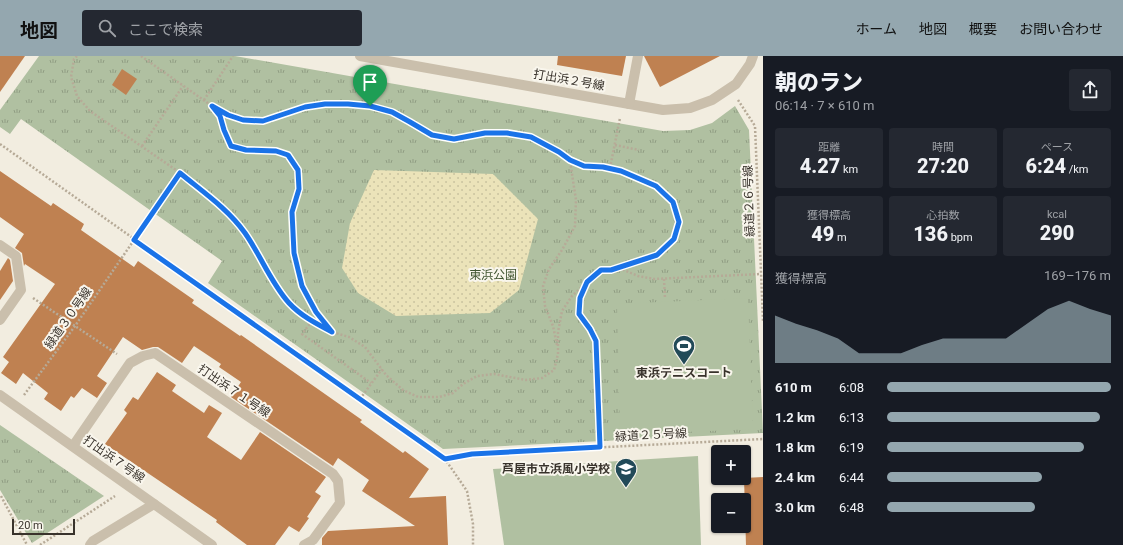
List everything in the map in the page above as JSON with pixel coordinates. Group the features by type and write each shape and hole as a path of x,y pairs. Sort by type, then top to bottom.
{"street":[{"name":"打出浜２号線","path":"360,56 414,61 663,110 690,108 712,100 736,84 750,64 753,56"},
{"path":"626,103 638,56"},
{"path":"0,245 16,256 21,290 0,320"},
{"name":"打出浜７１号線","path":"130,363 143,356 155,353 334,474 338,481 340,503 313,540 304,545"},
{"path":"73,446 130,363"},
{"name":"打出浜７号線","path":"0,395 212,545"},
{"path":"90,545 93,541 154,504"}],"path":[{"path":"77,56 74,59 71,77 77,96 90,111 180,173 226,211 245,233 276,286 290,304 312,321 332,332 349,336 365,347 386,375 402,390 418,397 439,397 453,394 463,384 477,376 494,374 526,380 542,378 554,370 558,354 558,332 562,311 572,296 601,270 621,268 638,276 654,279 761,274"},
{"path":"141,56 212,106 228,115 243,120 263,121 305,107 325,104 370,106 392,112 432,135 454,139 485,133 507,133 531,137 559,152 570,160 584,166 603,167 621,171 656,186 673,202 679,222 674,239 657,255 611,270"},
{"path":"204,100 233,56"},
{"path":"142,146 183,86"},
{"name":"緑道２６号線","path":"731,87 755,126 763,321"},
{"path":"610,168 626,103"},
{"path":"212,106 220,116 231,146 246,150 276,151 288,155 298,170 299,189 292,212 294,253 302,286 316,312 332,332"},
{"path":"0,144 445,459 467,491 473,524 473,545"},
{"path":"615,145 639,150"},
{"path":"558,354 553,326 545,306 543,286 549,269 562,250 575,226 576,200 570,160"},
{"name":"緑道３０号線","path":"16,406 75,326 180,173"},
{"path":"664,279 665,298"},
{"path":"587,282 580,298 579,314 590,329 596,341 600,447"},
{"path":"21,290 130,363"},
{"path":"312,321 302,334 371,383"},
{"path":"360,399 382,369"},
{"name":"緑道２５号線","path":"445,459 472,454 763,439"},
{"path":"40,545 129,486"},
{"path":"1,496 28,545"}],"green space":[{"name":"東浜公園","path":"39,56 235,56 663,131 690,130 712,123 735,106 749,130 763,433 443,449 208,283 222,261 21,119 10,134 0,127 0,110"},
{"name":"東浜テニスコート","path":"748,298 753,429 620,435 617,304"},
{"path":"0,425 104,496 32,543 0,490"},
{"name":"芦屋市立浜風小学校","path":"698,456 701,545 504,545 493,469"}],"sand":[{"path":"374,170 493,174 538,219 519,290 490,313 396,316 358,293 342,268 350,223"}],"building":[{"path":"0,56 25,56 0,92"},
{"path":"558,56 626,56 622,76 557,65"},
{"path":"644,56 720,56 660,87"},
{"path":"122,69 137,79 126,95 112,85"},
{"path":"0,171 51,206 53,203 84,224 81,230 134,267 138,261 194,300 192,303 240,336 241,335 362,420 360,422 403,453 405,451 429,469 409,498 446,496 448,545 322,545 322,538 328,531 415,526 362,491 369,480 338,458 333,466 231,397 241,382 219,367 221,364 194,346 182,363 158,347 142,350 123,337 97,376 107,383 97,398 82,388 74,398 71,396 61,411 44,399 48,393 23,373 16,384 1,373 9,362 3,357 55,284 25,264 24,266 22,253 15,248 24,234 0,217"},
{"path":"8,258 10,260 13,281 0,300 0,271"},
{"path":"157,372 176,385 172,391 204,413 209,405 222,413 207,437 241,460 260,432 326,477 315,492 321,496 307,517 309,518 299,532 289,526 275,545 247,545 216,522 217,520 105,444 127,413 124,410 133,397 138,400"},
{"path":"763,477 763,545 746,545 746,533 751,533 751,493 744,493 744,485 751,485 751,478"}],"place":[{"name":"東浜テニスコート","path":"684,366"},
{"name":"芦屋市立浜風小学校","path":"626,488"}],"route":[{"path":"325,104 370,106 392,112 432,135 454,139 485,133 507,133 531,137 559,152 570,160 584,166 603,167 621,171 656,186 673,202 679,222 674,239 657,255 611,270 601,270 587,282 580,298 579,314 590,329 596,341 600,447 472,454 445,459 134,240 180,173 226,211 245,233 276,286 290,304 308,319 332,332 316,312 302,286 294,253 292,212 299,189 298,170 288,155 276,151 246,150 231,146 220,116 212,106 228,115 243,120 263,121 305,107 325,104"}]}
